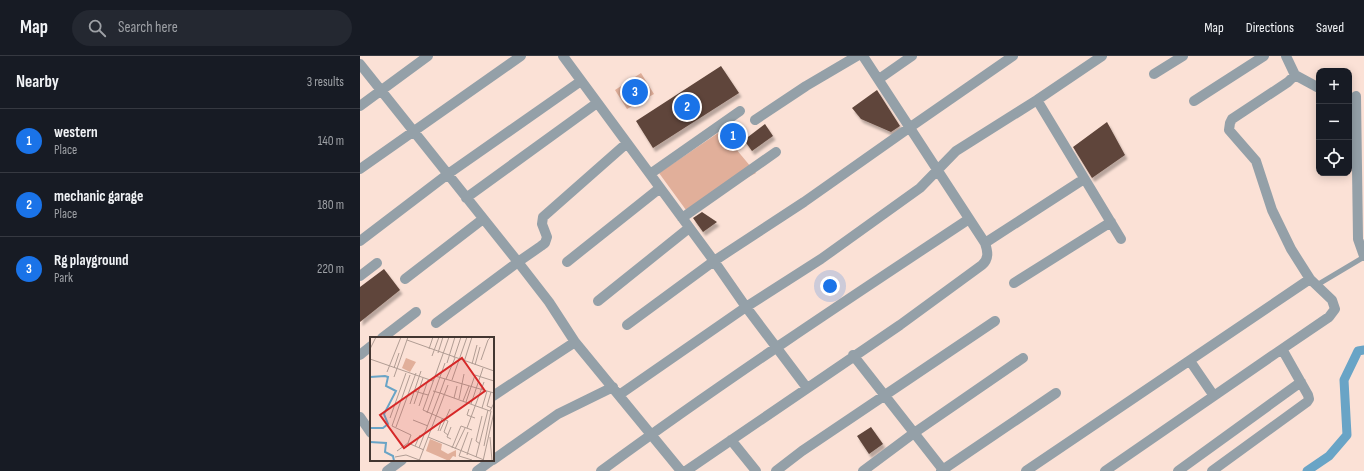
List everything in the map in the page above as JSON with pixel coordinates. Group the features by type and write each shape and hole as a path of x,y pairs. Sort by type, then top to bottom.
{"street":[{"path":"360,106 428,56"},
{"path":"360,169 521,56"},
{"path":"563,56 807,388"},
{"path":"755,120 806,86 858,56"},
{"path":"686,471 900,325 982,265 987,258 988,250 985,243 863,56"},
{"path":"879,79 912,56"},
{"path":"627,325 714,261 804,202 1013,56"},
{"path":"494,459 558,414 616,391 821,259 920,188 956,151 1037,100 1102,56"},
{"path":"1154,74 1183,56"},
{"path":"1194,101 1264,56"},
{"path":"1286,56 1296,74 1316,86"},
{"path":"360,64 549,302 575,342 681,471"},
{"path":"1105,471 1329,317 1335,309 1332,300 1313,282 1291,249 1279,226 1265,192 1261,172 1256,161 1229,130 1232,119 1288,82 1296,74"},
{"path":"360,241 448,174 581,81"},
{"path":"1356,96 1358,239 1364,256"},
{"path":"1037,100 1121,239"},
{"path":"466,198 597,103"},
{"path":"650,174 740,111"},
{"path":"436,324 545,243 547,235 542,224 542,220 546,214 627,143"},
{"path":"682,218 776,152"},
{"path":"985,243 1084,179"},
{"path":"567,262 660,188"},
{"path":"405,278 483,219"},
{"path":"601,471 651,434 776,347 969,219"},
{"path":"1014,283 1111,222"},
{"path":"598,301 689,228"},
{"path":"360,276 377,263"},
{"path":"1026,471 1190,361 1313,282"},
{"path":"383,337 416,312"},
{"path":"776,471 995,321"},
{"path":"494,395 575,342"},
{"path":"360,355 370,347"},
{"path":"1212,471 1307,402 1309,399 1302,382 1282,349"},
{"path":"854,355 942,471 1056,393"},
{"path":"863,471 914,433 1023,358"},
{"path":"1190,361 1214,396"},
{"path":"1178,471 1302,382"},
{"path":"361,421 370,432"},
{"path":"731,440 756,471"},
{"path":"391,467 400,461"},
{"path":"476,471 491,461"}],"lane":[{"path":"1313,282 1364,256"}],"shaded area":[{"path":"641,73 654,94 627,109 615,90"},
{"path":"721,131 756,173 686,210 659,173"}],"building":[{"path":"721,66 739,93 653,148 636,121"},
{"path":"877,90 900,126 891,132 861,119 852,108"},
{"path":"1107,122 1125,155 1092,178 1073,147"},
{"path":"765,124 773,136 752,151 744,140"},
{"path":"733,126 744,140 733,147 723,133"},
{"path":"702,212 717,222 703,232 693,218"},
{"path":"384,269 400,290 360,322 360,287"},
{"path":"871,427 883,444 869,454 857,436"}],"waterway":[{"path":"1307,471 1329,456 1347,435 1344,380 1358,351 1364,350"}],"place":[{"name":"Rg playground","path":"635,92"},
{"name":"mechanic garage","path":"687,107"},
{"name":"western","path":"733,136"}]}
